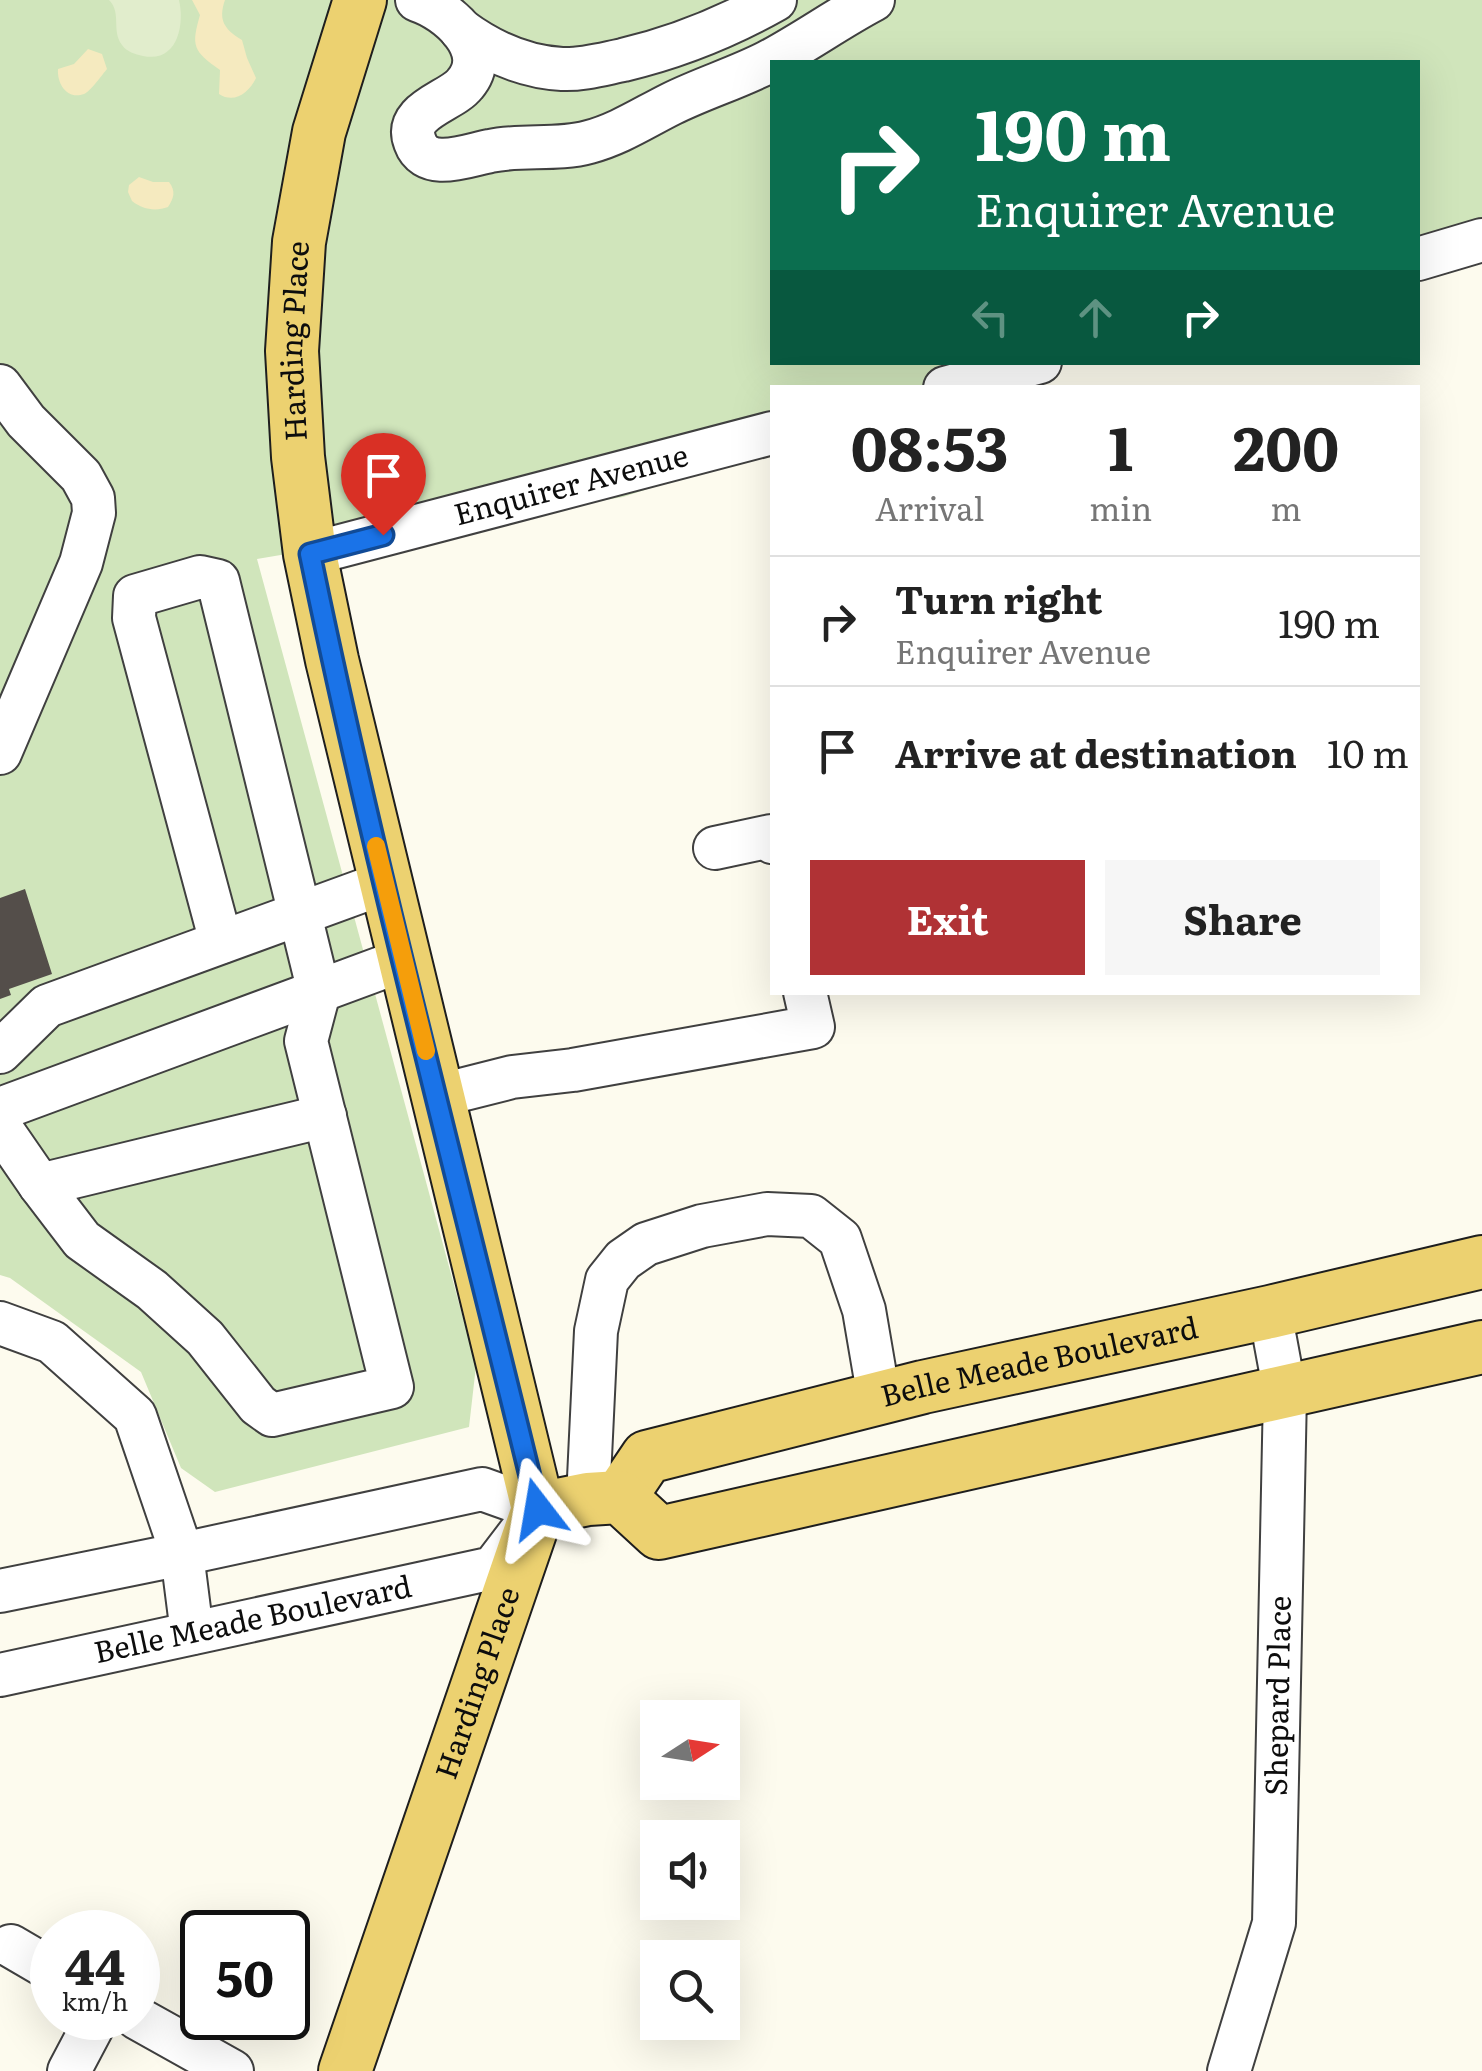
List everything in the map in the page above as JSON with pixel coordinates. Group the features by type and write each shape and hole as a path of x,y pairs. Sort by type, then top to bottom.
{"main road":[{"name":"Harding Place","path":"346,2071 538,1509 332,660 310,554 298,457 292,352 300,242 318,132 360,0"},
{"name":"Belle Meade Boulevard","path":"604,1498 647,1457 880,1398 1482,1262"},
{"path":"538,1509 604,1498 660,1533 1482,1347"}],"street":[{"path":"417,0 440,10 484,46 521,62 560,68 586,67 687,42 775,0"},
{"path":"771,60 873,0"},
{"path":"462,30 474,60 472,74 458,91 425,111 414,128 418,148 434,159 506,148 584,144 615,134 670,104 770,61"},
{"path":"1420,258 1482,240"},
{"path":"956,385 1029,365"},
{"path":"0,386 26,421 81,476 93,498 94,512 81,563 0,752"},
{"name":"Enquirer Avenue","path":"310,554 770,434"},
{"path":"0,1126 82,1240 152,1290 192,1326 258,1404 272,1414 392,1387 306,1041 318,992 301,914 218,582 200,577 135,596 134,618 221,942"},
{"path":"715,848 770,836"},
{"path":"4,1042 47,1006 384,883"},
{"path":"0,1109 403,960"},
{"path":"437,1096 512,1077 573,1070 813,1027 807,995"},
{"path":"40,1185 325,1116"},
{"path":"604,1498 596,1331 607,1280 623,1260 646,1244 702,1226 767,1214 811,1216 840,1239 864,1310 880,1398"},
{"name":"Shepard Place","path":"1230,2071 1274,1923 1285,1393 1270,1312"},
{"path":"0,1322 52,1342 135,1416 182,1554 192,1633"},
{"path":"0,1591 482,1488 538,1509"},
{"name":"Belle Meade Boulevard","path":"0,1675 493,1568 538,1509"},
{"path":"11,1946 30,1957"},
{"path":"160,2031 232,2071"},
{"path":"69,2071 86,2040"}],"green space":[{"path":"0,0 1482,0 1482,219 1420,238 1420,60 770,60 770,365 1032,365 967,385 770,385 770,450 623,497 257,559 476,1366 469,1427 215,1492 181,1468 141,1372 10,1278 0,1275"},
{"path":"109,0 179,0 181,21 171,48 155,57 126,49 119,39 115,10"}],"sand":[{"path":"192,0 225,0 224,23 242,40 256,78 240,95 230,98 219,94 220,70 204,58 195,41 200,15"},
{"path":"88,49 102,54 107,69 87,93 73,95 61,85 58,69 74,64"},
{"path":"139,177 169,182 173,194 168,207 149,209 132,201 129,185"}],"building":[{"path":"25,889 52,974 9,989 11,995 0,999 0,898"}],"slow traffic":[{"path":"376,846 426,1051"}],"route":[{"path":"383,535 310,554 384,883 538,1509"}]}
